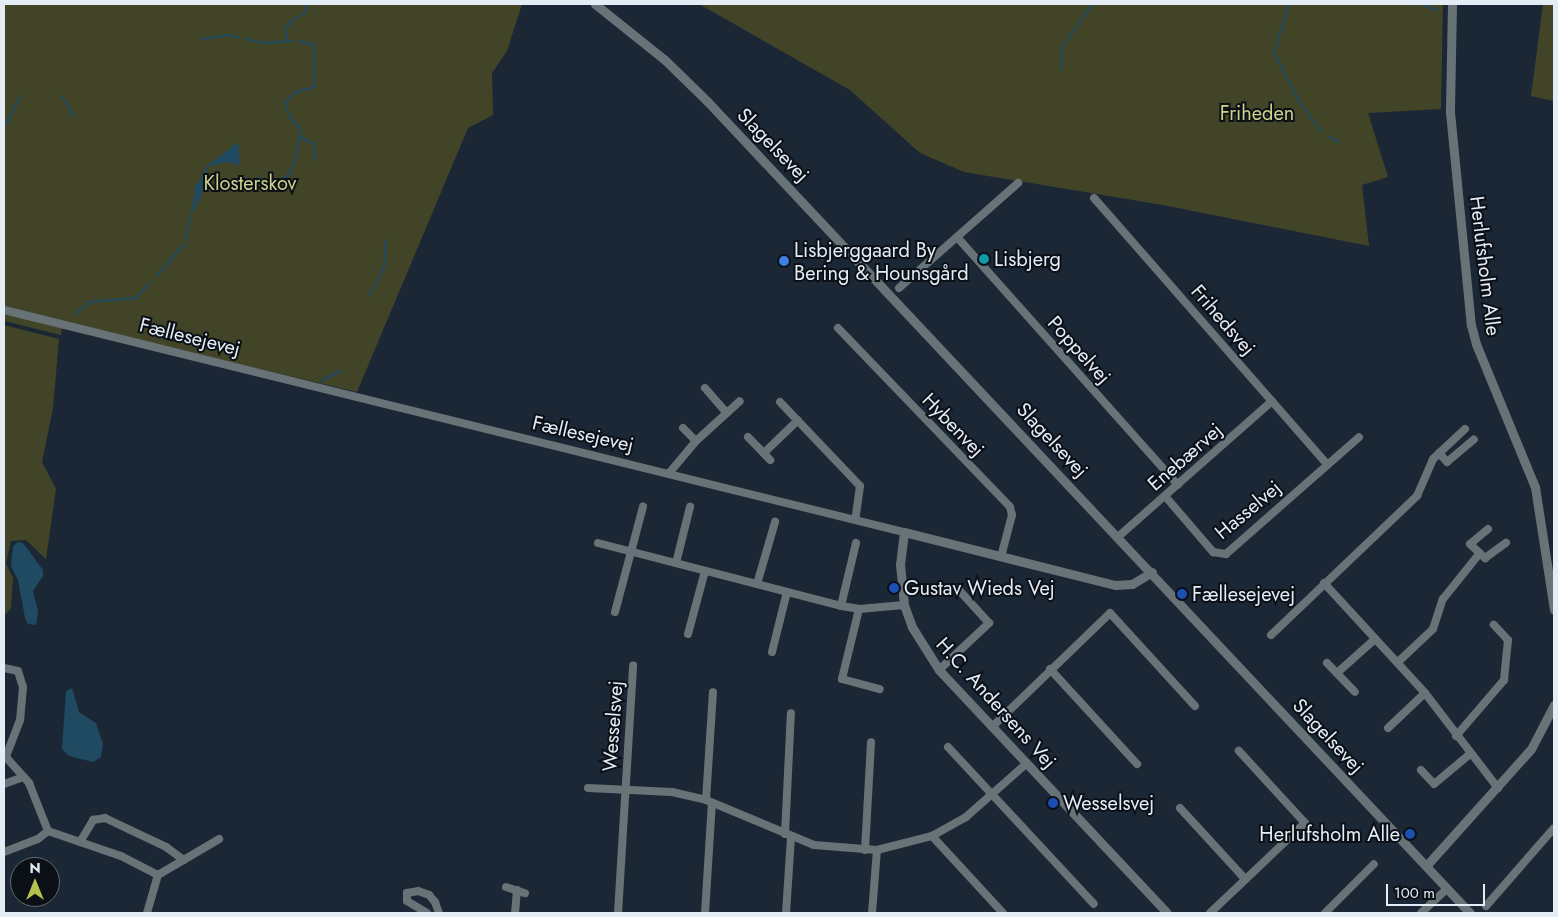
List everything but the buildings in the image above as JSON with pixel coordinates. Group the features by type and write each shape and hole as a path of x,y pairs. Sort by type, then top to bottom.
{"street":[{"name":"Slagelsevej","path":"594,4 665,60 707,102 1119,536 1470,913"},
{"name":"Herlufsholm Alle","path":"1452,4 1450,112 1471,325 1476,344 1535,487 1554,610"},
{"path":"899,288 1018,183"},
{"name":"Frihedsvej","path":"1094,198 1327,464"},
{"name":"Poppelvej","path":"957,237 1178,485"},
{"name":"Fællesejevej","path":"4,310 670,472 1115,584 1132,584 1152,572"},
{"name":"Hybenvej","path":"838,328 1010,507 1012,515 1001,556"},
{"path":"705,388 728,413"},
{"path":"670,472 696,441 740,401"},
{"name":"Enebærvej","path":"1119,536 1272,401"},
{"path":"780,402 860,486 855,520"},
{"path":"764,453 798,420"},
{"path":"683,428 696,441"},
{"path":"1271,635 1417,496 1433,459 1465,429"},
{"path":"748,437 770,460"},
{"name":"Hasselvej","path":"1165,496 1213,552 1226,554 1358,437"},
{"path":"1439,453 1447,462 1474,439"},
{"path":"615,612 644,507"},
{"path":"676,563 690,507"},
{"path":"758,584 775,522"},
{"path":"1488,529 1470,544 1479,554 1485,558 1506,543"},
{"name":"H.C. Andersens Vej","path":"904,532 900,564 904,605 922,648 938,670 1167,913"},
{"path":"598,543 841,606 859,609 904,605"},
{"path":"841,606 856,543"},
{"path":"1398,662 1433,629 1443,599 1479,554"},
{"path":"688,634 705,571"},
{"path":"1324,583 1398,662 1498,788"},
{"path":"938,670 989,623 958,589"},
{"path":"772,652 787,592"},
{"path":"859,609 842,679 880,689"},
{"path":"992,727 1050,669 1110,614 1195,706"},
{"path":"1456,736 1504,680 1508,640 1494,625"},
{"path":"1337,672 1375,639"},
{"path":"1327,663 1355,692"},
{"name":"Wesselsvej","path":"618,913 633,665"},
{"path":"4,668 18,671 23,687 20,720 5,755 29,784 48,831 121,856 158,874"},
{"path":"1050,669 1137,764"},
{"path":"705,913 713,692"},
{"path":"1388,728 1425,694"},
{"path":"1426,866 1531,749 1553,711"},
{"path":"786,913 791,713"},
{"path":"865,850 871,742"},
{"path":"948,747 1094,904"},
{"path":"1210,913 1305,823 1239,751"},
{"path":"1421,770 1434,784 1470,754"},
{"name":"Wesselsvej","path":"588,788 672,792 709,802 788,835 837,849 877,850 932,836 966,817 1026,764"},
{"path":"4,784 23,777"},
{"path":"1180,808 1245,879"},
{"path":"80,842 93,820 106,818 166,847 184,860"},
{"path":"1486,906 1554,828"},
{"path":"4,852 38,839 48,831"},
{"path":"932,836 1003,913"},
{"path":"147,913 158,874 219,839"},
{"path":"872,913 877,850"},
{"path":"1325,913 1374,864"},
{"path":"506,887 525,894"},
{"path":"1421,913 1447,888"},
{"path":"515,913 517,890"},
{"path":"427,913 407,901 407,893 418,891 429,895 436,902 438,913"}],"green space":[{"name":"Klosterskov","path":"4,4 522,4 507,51 492,73 493,115 468,128 357,392 63,322 61,335 4,321"},
{"name":"Friheden","path":"699,4 1443,4 1441,109 1368,113 1388,177 1362,185 1369,246 1163,205 964,172 920,153 850,90"},
{"path":"1543,4 1554,4 1554,101 1531,96"},
{"path":"4,325 59,339 53,408 42,462 56,489 46,559 26,540 11,541 6,563 13,578 11,608 4,616"}],"water":[{"path":"238,142 240,165 226,162 208,167 201,196 189,220 196,189 206,167"},
{"path":"18,542 23,543 43,570 43,576 33,591 38,611 36,625 28,624 25,618 18,580 11,566 13,546"},
{"path":"72,688 79,712 96,723 103,744 101,757 93,762 69,756 62,749 66,691"}],"waterway":[{"path":"287,41 286,29 291,21 305,13 306,4"},
{"path":"1061,69 1062,48 1092,4"},
{"path":"1289,4 1274,53 1302,106 1322,132"},
{"path":"1421,4 1437,10"},
{"path":"203,39 228,35 240,38"},
{"path":"246,39 264,43 291,41"},
{"path":"257,178 274,183 289,175 294,162 301,129 290,118 285,103 294,93 314,87 315,45 297,41"},
{"path":"4,127 21,96"},
{"path":"62,96 74,117"},
{"path":"1328,136 1338,142"},
{"path":"301,138 313,143 316,161"},
{"path":"195,191 197,184"},
{"path":"186,238 190,218"},
{"path":"369,296 384,268 386,240"},
{"path":"157,276 185,243"},
{"path":"76,314 89,302 136,298 151,282"},
{"path":"321,381 341,371"}],"place":[{"name":"Lisbjerg","path":"984,259"},
{"name":"Lisbjerggaard By Bering & Hounsgård","path":"784,261"},
{"name":"Gustav Wieds Vej","path":"894,588"},
{"name":"Fællesejevej","path":"1182,594"},
{"name":"Wesselsvej","path":"1053,803"},
{"name":"Herlufsholm Alle","path":"1410,834"}]}
